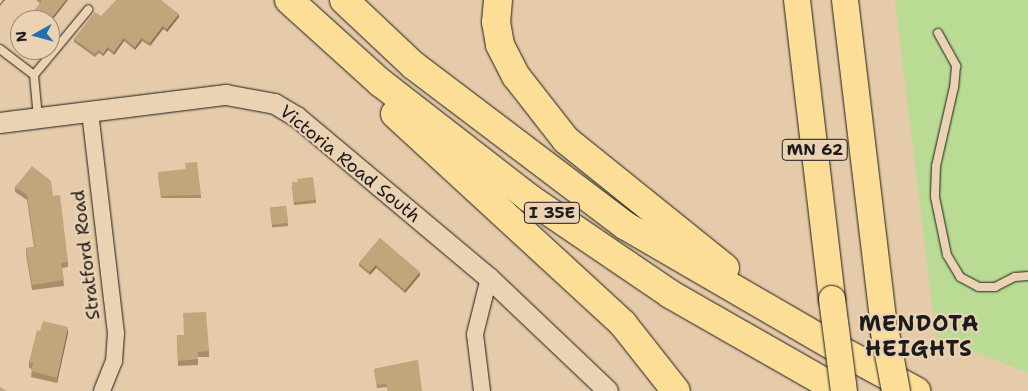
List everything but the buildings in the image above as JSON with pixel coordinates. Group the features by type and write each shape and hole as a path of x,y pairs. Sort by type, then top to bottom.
{"highway":[{"path":"281,0 339,63 623,324 676,391"},
{"name":"I 35E","path":"289,0 382,84 529,198 670,294 840,391"},
{"name":"I 35E","path":"344,0 413,65 626,226 838,349 916,391"},
{"path":"498,0 496,22 500,45 516,76 566,140 758,294 838,349"},
{"name":"MN 62","path":"797,0 844,391"},
{"name":"MN 62","path":"845,0 892,391"},
{"path":"885,333 896,391"}],"street":[{"name":"Victoria Road South","path":"0,123 226,95 276,104 297,117 489,278 608,391"},
{"name":"Stratford Road","path":"90,112 116,333 114,361 102,391"},
{"path":"482,391 475,334 489,278"}],"lane":[{"path":"38,118 34,75 88,10"},
{"path":"938,33 956,66 954,87 936,166 935,197 947,255 960,277 978,287 995,287 1015,278 1028,276"},
{"path":"0,50 34,75"}],"green space":[{"path":"895,0 1028,0 1028,373 936,337"}],"district":[{"name":"MENDOTA HEIGHTS","path":"919,336"}]}
